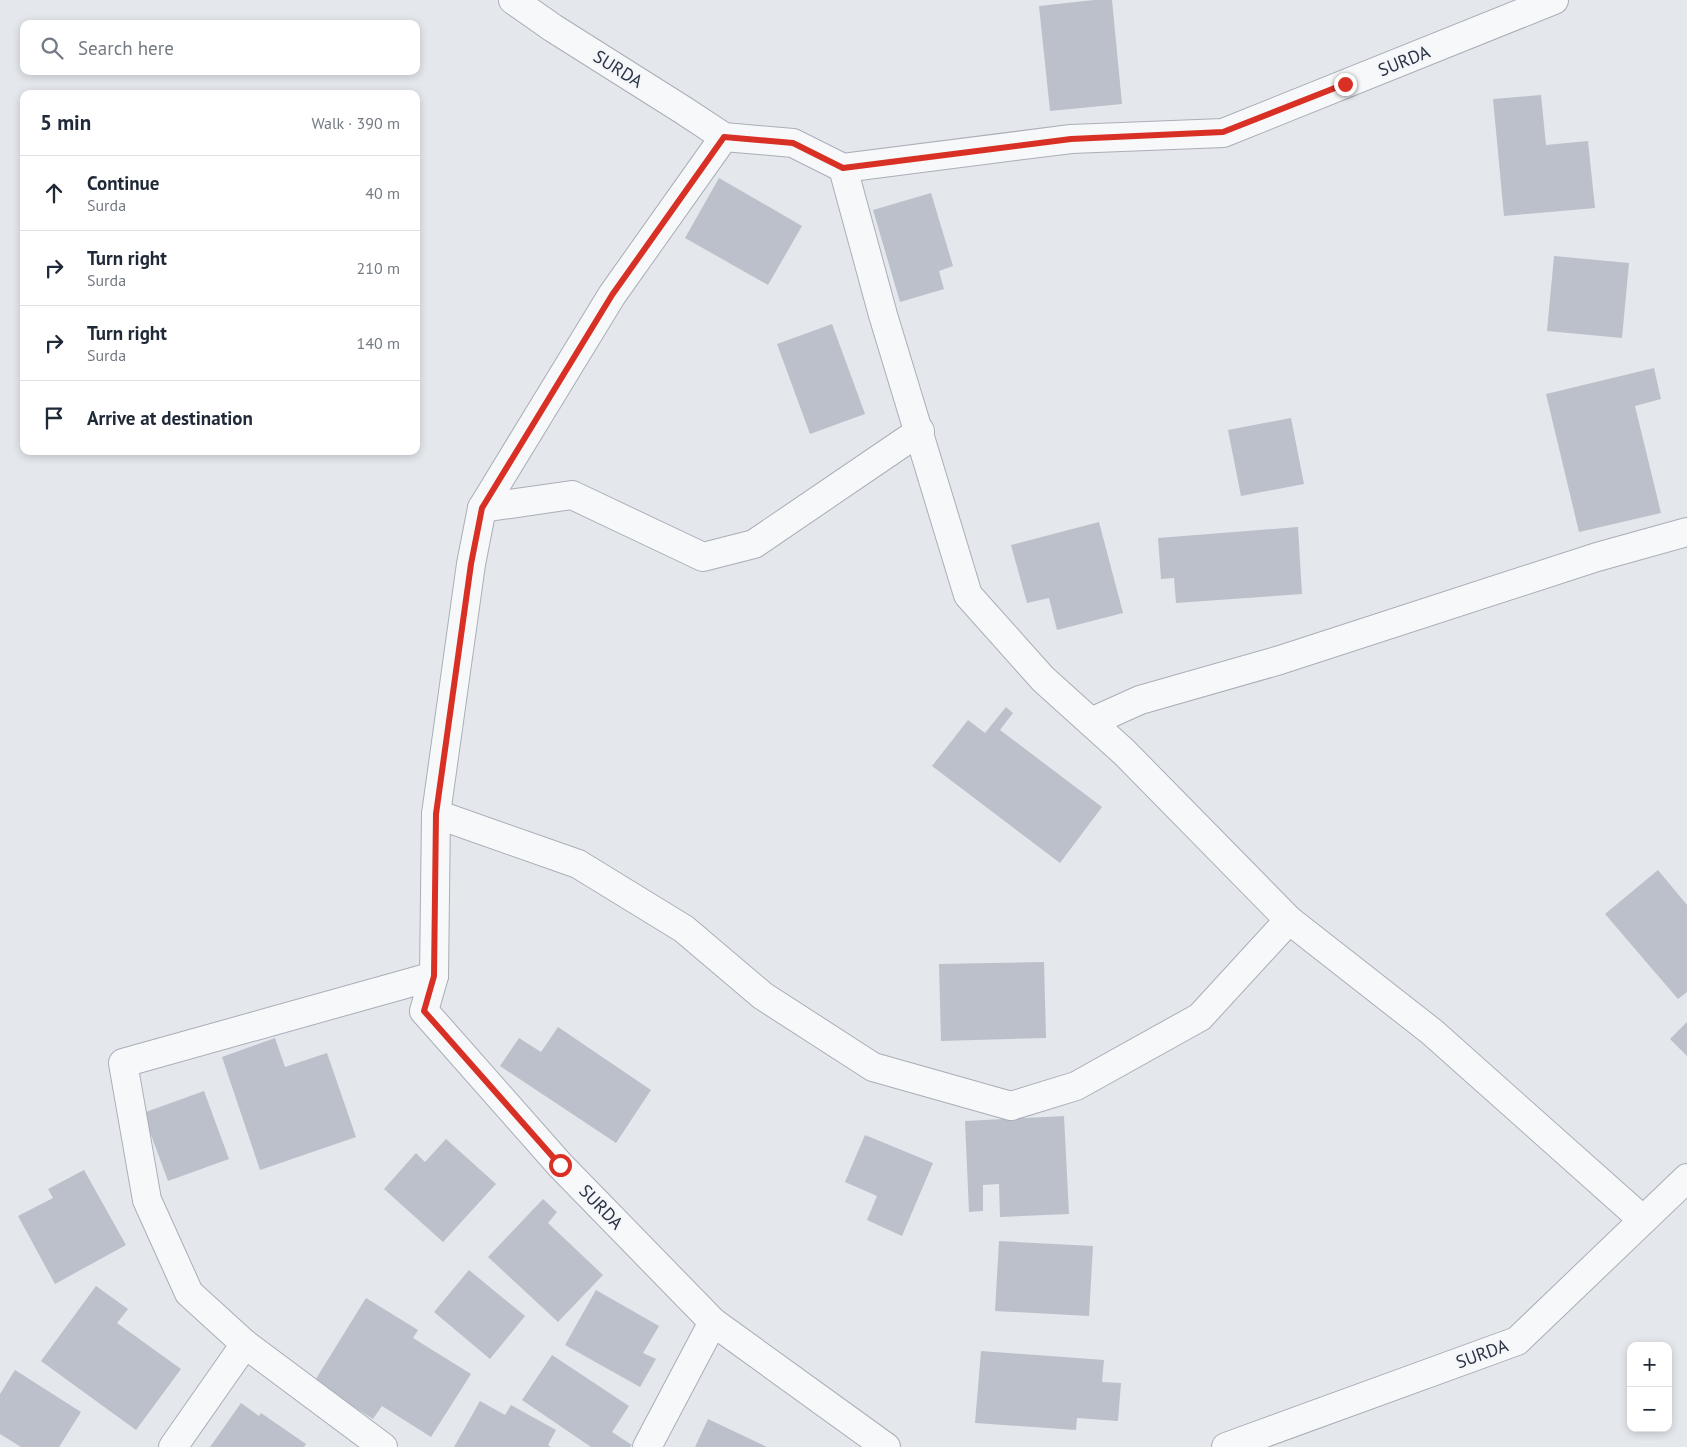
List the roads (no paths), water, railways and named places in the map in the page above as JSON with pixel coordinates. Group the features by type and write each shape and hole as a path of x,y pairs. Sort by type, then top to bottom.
{"street":[{"name":"SURDA","path":"513,0 553,28 724,137 793,143 843,168 1071,139 1223,132 1554,0"},
{"name":"SURDA","path":"724,137 612,295 482,508 471,564 436,814 434,976 424,1011 560,1165 713,1322 886,1447"},
{"path":"843,168 883,315 920,431 968,595 1043,679 1124,752 1289,920 1432,1032 1643,1220"},
{"path":"482,508 572,495 702,558 754,544 920,431"},
{"path":"1092,722 1140,700 1280,660 1597,558 1687,532"},
{"path":"436,814 578,864 684,929 764,996 873,1067 1011,1106 1076,1086 1200,1017 1289,920"},
{"path":"383,1447 245,1344 189,1293 147,1200 123,1064 434,976"},
{"name":"SURDA","path":"1226,1447 1517,1341 1687,1178"},
{"path":"647,1447 713,1322"},
{"path":"173,1447 245,1344"}]}
